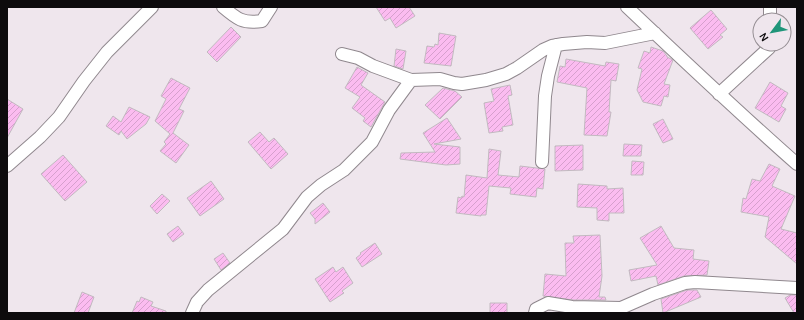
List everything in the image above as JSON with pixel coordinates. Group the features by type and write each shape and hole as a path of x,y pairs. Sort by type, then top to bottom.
{"street":[{"path":"7,166 40,137 54,122 107,52 151,7"},
{"path":"223,7 234,17 243,22 252,23 262,22 271,7"},
{"path":"627,7 719,94 797,164"},
{"path":"342,54 358,58 372,66 411,80 440,79 462,84 486,80 506,74 518,68 543,50 556,45 587,42 605,43 655,33"},
{"path":"542,162 545,96 548,76 556,45"},
{"path":"719,94 765,52"},
{"path":"192,313 197,302 208,290 283,229 307,197 321,185 344,170 362,153 372,142 389,110 411,80"},
{"path":"535,313 536,310 548,303 572,306 621,308 653,294 690,283 797,288"}],"building":[{"path":"376,7 409,7 415,16 396,28 390,18 385,21"},
{"path":"711,10 727,29 720,35 723,37 708,49 690,28"},
{"path":"231,27 241,37 217,62 207,52"},
{"path":"439,33 456,36 451,66 424,63 427,46 434,47 435,44 438,45"},
{"path":"651,47 663,51 667,57 673,60 664,84 670,85 668,97 664,96 661,106 643,102 637,90 642,69 638,68 644,51 650,53"},
{"path":"396,49 406,51 403,69 394,66"},
{"path":"566,59 605,66 606,62 619,64 616,81 611,80 609,112 611,112 607,136 584,135 587,88 557,82 560,66 565,67"},
{"path":"357,67 368,73 361,85 385,102 371,127 363,121 365,118 352,108 360,97 345,88"},
{"path":"171,78 190,88 179,109 184,111 173,133 189,145 176,163 160,151 166,144 164,142 170,134 155,121 166,99 161,96"},
{"path":"770,82 788,93 781,106 786,109 779,122 755,108"},
{"path":"510,85 512,95 508,96 513,125 502,127 503,131 489,133 484,103 494,101 491,89"},
{"path":"443,88 455,91 462,97 440,119 425,105"},
{"path":"7,99 23,109 7,138"},
{"path":"129,107 150,117 146,124 127,139 121,131 119,135 106,126 113,116 121,122"},
{"path":"447,118 461,139 434,144 460,147 460,164 446,165 400,159 401,153 435,152 423,133"},
{"path":"663,119 673,139 663,143 653,124"},
{"path":"260,132 269,142 274,138 288,154 271,169 248,142"},
{"path":"624,144 642,145 641,156 623,156"},
{"path":"583,145 583,170 555,171 555,146"},
{"path":"489,149 501,151 498,175 519,177 520,166 545,169 543,189 537,188 536,197 510,194 511,188 489,186 486,215 481,216 456,213 458,197 464,197 466,175 487,178"},
{"path":"63,155 87,182 65,201 41,174"},
{"path":"632,161 644,162 643,175 631,175"},
{"path":"769,164 780,169 772,186 795,196 781,229 797,233 797,264 765,237 769,217 741,212 743,198 746,199 752,179 760,181"},
{"path":"211,181 224,199 200,216 187,198"},
{"path":"578,184 607,186 607,189 623,188 624,213 609,213 609,221 597,220 597,208 577,207"},
{"path":"162,194 170,201 157,214 150,206"},
{"path":"323,203 330,212 315,224 315,219 310,213"},
{"path":"178,226 184,234 173,242 167,234"},
{"path":"661,226 674,248 694,250 693,259 709,261 707,275 684,276 658,285 656,276 631,281 629,270 657,265 640,238"},
{"path":"600,235 602,276 599,297 605,297 606,300 573,300 543,296 545,274 566,276 565,243 574,243 573,236"},
{"path":"375,243 382,254 362,267 356,258 361,254 360,253"},
{"path":"223,253 230,263 221,270 214,259"},
{"path":"333,267 336,272 343,267 353,283 342,291 344,293 330,302 315,279"},
{"path":"687,290 697,290 701,297 663,313 661,299"},
{"path":"82,292 94,297 88,313 74,313"},
{"path":"790,295 797,295 797,313 794,313 785,298"},
{"path":"141,297 153,302 151,306 166,311 166,313 132,313 137,301 139,302"},
{"path":"490,303 507,303 507,313 490,313"}]}
